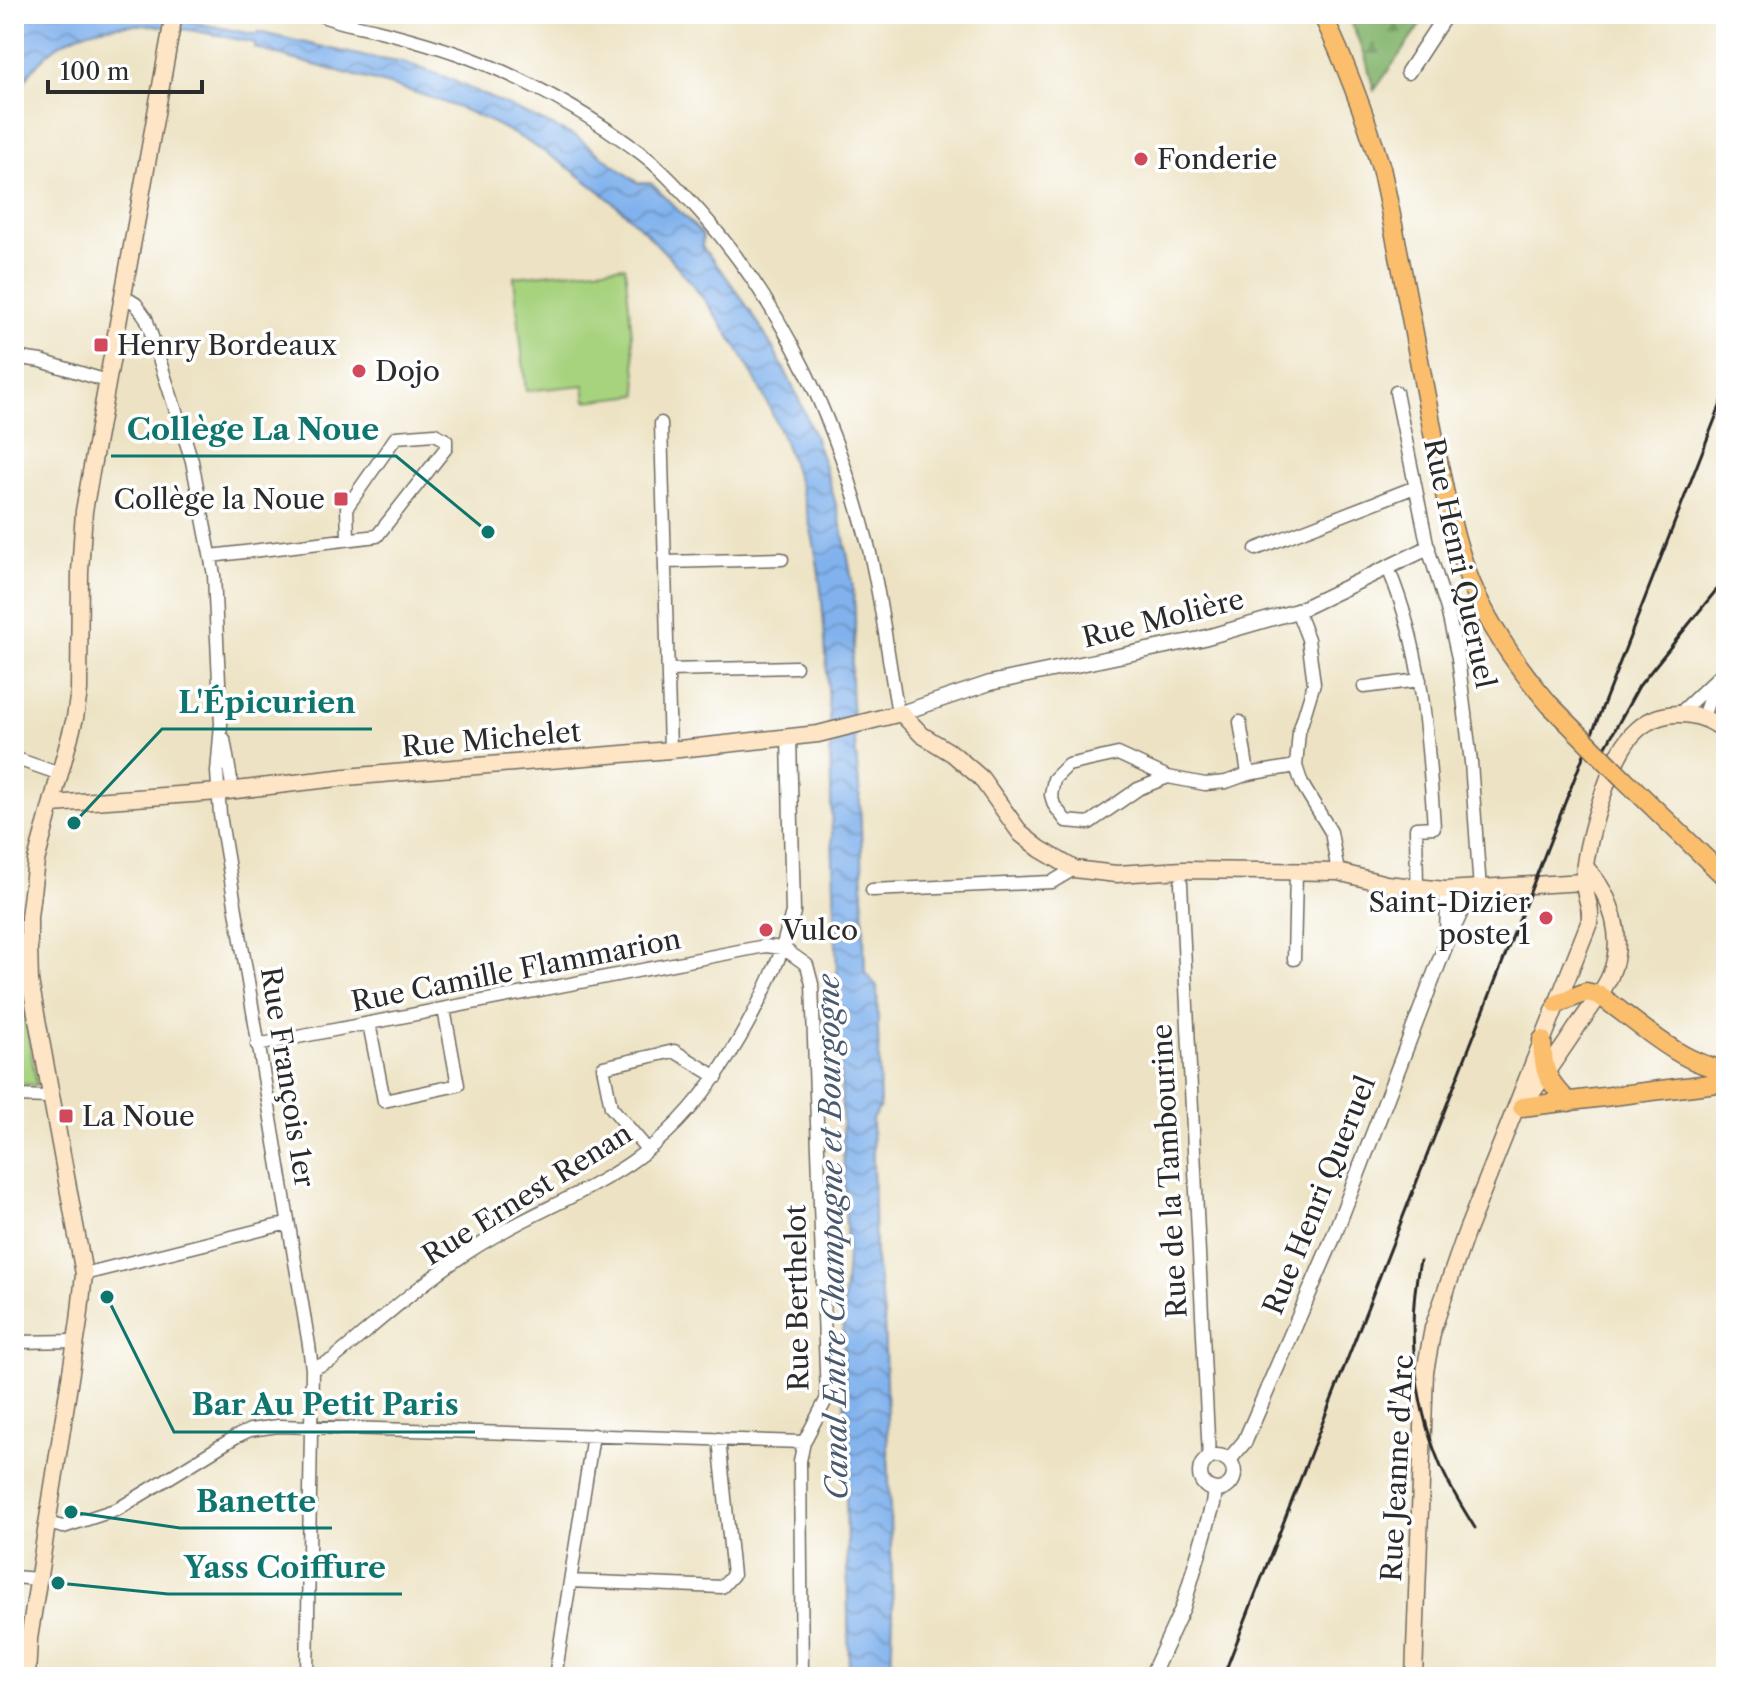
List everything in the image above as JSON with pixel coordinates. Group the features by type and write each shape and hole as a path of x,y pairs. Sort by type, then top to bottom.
{"main road":[{"path":"1322,14 1363,110 1381,168 1440,469 1461,555 1476,594 1496,632 1550,705 1726,880"},
{"path":"27,1677 23,1637 38,1579 84,1274 52,1097 22,982 36,861 75,718 79,691 84,511 172,25"},
{"name":"Rue Michelet","path":"52,804 226,792 346,777 670,750 818,734 901,713"},
{"path":"901,713 922,735 953,754 981,778 1021,834 1074,869 1116,874 1183,870 1338,872 1417,888 1445,890 1476,890 1585,875 1598,815 1622,748 1642,726 1654,719 1680,713 1703,717 1726,732"},
{"path":"60,774 83,802"},
{"path":"1672,824 1726,869"},
{"name":"Rue Jeanne d'Arc","path":"1507,1131 1599,995 1615,963 1617,937 1613,914 1604,894 1585,875"},
{"name":"Rue Jeanne d'Arc","path":"1414,1677 1428,1350 1447,1283 1591,917 1585,875"},
{"path":"1557,1004 1586,992 1599,995 1677,1051 1699,1063 1726,1069"},
{"path":"1542,1040 1546,1073 1569,1102"},
{"path":"1669,1089 1679,1068 1677,1051"},
{"path":"1522,1107 1726,1082"}],"street":[{"path":"318,14 334,22 432,45 496,68 552,96 643,155 681,191 719,234 780,323 805,366 826,416 867,541 897,707 901,713"},
{"path":"1408,72 1446,14"},
{"name":"Rue François 1er","path":"123,296 136,304 146,318 192,461 211,556 226,792 257,1045 312,1369 311,1426"},
{"path":"14,357 41,361 107,381"},
{"name":"Rue Henri Queruel","path":"1229,1460 1245,1441 1333,1238 1446,944 1476,890 1471,762 1458,658 1428,548 1396,392"},
{"path":"661,423 670,750"},
{"path":"211,556 377,536 446,448 446,440 441,436 396,437 347,507 348,538"},
{"path":"1256,549 1415,487"},
{"name":"Rue Molière","path":"901,713 990,683 1200,639 1297,611 1428,548"},
{"path":"665,562 782,559"},
{"path":"1388,568 1403,605 1420,680 1434,827 1416,828 1417,888"},
{"path":"1297,611 1308,639 1314,683 1299,732 1296,766 1302,784 1331,832 1338,872"},
{"path":"668,670 796,667"},
{"path":"1680,713 1726,669"},
{"path":"1703,717 1716,679"},
{"path":"1364,687 1420,680"},
{"path":"1240,722 1248,774"},
{"path":"783,948 793,912 789,737"},
{"path":"1168,777 1138,789 1089,823 1066,821 1059,814 1051,795 1054,779 1068,765 1118,754 1168,777 1205,784 1296,766"},
{"path":"14,758 60,774"},
{"path":"872,890 1052,882 1074,869"},
{"path":"1294,959 1296,872"},
{"name":"Rue de la Tambourine","path":"1181,883 1209,1458"},
{"name":"Rue Henri Queruel","path":"1445,890 1448,908 1446,944"},
{"name":"Rue Camille Flammarion","path":"257,1045 765,946 783,948"},
{"name":"Rue Ernest Renan","path":"312,1369 332,1360 468,1252 629,1163 674,1127 717,1077 770,982 783,948"},
{"name":"Rue Berthelot","path":"783,948 807,965 812,974 827,1398 804,1442 800,1461 802,1677"},
{"path":"369,1023 384,1101 458,1085 444,1009"},
{"path":"647,1149 611,1107 603,1067 674,1051 717,1077"},
{"path":"14,1096 52,1097"},
{"path":"84,1274 288,1223"},
{"path":"14,1342 76,1341"},
{"path":"47,1523 63,1527 118,1509 250,1430 311,1426 804,1442"},
{"path":"307,1677 311,1426"},
{"path":"555,1677 593,1435"},
{"path":"570,1581 722,1587 733,1575 719,1439"},
{"path":"1219,1456 1229,1460 1234,1470 1233,1480 1225,1488 1215,1490 1205,1485 1200,1476 1202,1465 1209,1458 1219,1456"},
{"path":"1151,1677 1183,1607 1215,1490"},
{"path":"14,1577 38,1579"}],"green space":[{"path":"1347,14 1428,14 1374,91 1365,55"},
{"path":"625,266 638,395 586,401 584,385 526,391 514,277"},
{"path":"14,992 20,992 37,1085 14,1084"}],"water":[{"path":"14,14 168,14 183,20 257,35 258,32 406,63 445,77 577,137 638,183 651,183 703,235 702,247 728,279 773,348 808,421 822,459 844,538 854,594 851,682 860,803 865,973 877,986 880,1107 872,1119 875,1254 884,1315 893,1613 891,1677 849,1677 843,1314 847,1255 826,655 820,579 812,534 794,470 770,408 738,350 700,295 657,244 608,198 555,158 497,125 438,100 255,48 255,43 171,27 142,25 114,26 86,32 61,43 30,73 20,90 14,110"}],"railway":[{"path":"1223,1677 1726,391"},
{"path":"1596,764 1639,686 1726,578"},
{"path":"1420,1261 1413,1337 1418,1388 1430,1438 1443,1471 1475,1528"}],"place":[{"name":"Fonderie","path":"1141,159"},
{"name":"Henry Bordeaux","path":"101,345"},
{"name":"Dojo","path":"359,371"},
{"name":"Collège la Noue","path":"341,499"},
{"name":"Collège La Noue","path":"488,532"},
{"name":"L'Épicurien","path":"74,823"},
{"name":"Saint-Dizier poste 1","path":"1546,918"},
{"name":"Vulco","path":"766,930"},
{"name":"La Noue","path":"66,1116"},
{"name":"Bar Au Petit Paris","path":"107,1297"},
{"name":"Banette","path":"71,1512"},
{"name":"Yass Coiffure","path":"58,1583"}],"water label":[{"name":"Canal Entre Champagne et Bourgogne","path":"833,1237"}]}
